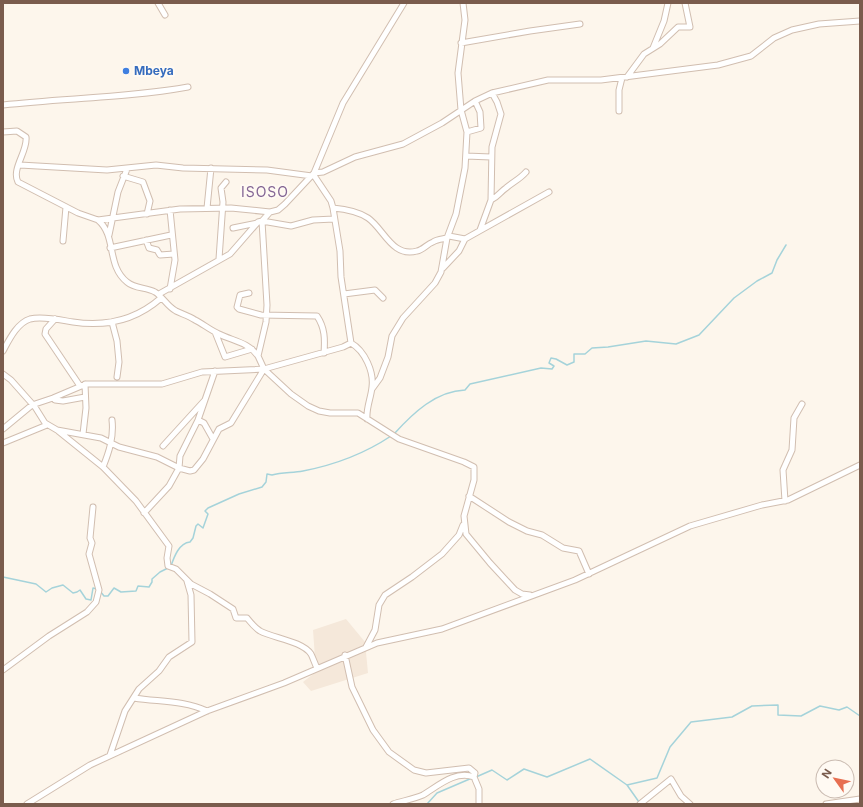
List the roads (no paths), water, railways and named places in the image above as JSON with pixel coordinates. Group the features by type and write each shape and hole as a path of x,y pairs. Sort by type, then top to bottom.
{"street":[{"path":"158,3 165,15"},
{"path":"98,220 170,210 222,208 270,212 278,210 313,174 343,103 404,3"},
{"path":"441,272 448,237 461,191 466,156 467,132 461,110 458,73 465,20 463,3"},
{"path":"653,48 664,20 668,3"},
{"path":"619,111 619,90 624,78 644,54 660,44 678,27 690,27 685,3"},
{"path":"20,165 79,170 127,169 147,165 267,170 313,174 323,172 355,157 402,144 442,124 475,101 492,93 548,80 581,81 654,75 737,61 751,56 774,38 792,30 819,24 860,20"},
{"path":"462,43 580,24"},
{"path":"3,106 37,101 116,97 188,87"},
{"path":"480,230 491,200 491,157 501,114 492,93"},
{"path":"467,132 481,128 480,112 475,101"},
{"path":"3,132 17,131 26,137 25,148 16,173 18,182 66,207 98,220 104,225 109,235"},
{"path":"466,156 491,157"},
{"path":"208,208 211,168"},
{"path":"127,169 123,176 109,235 110,248 114,262 123,279 131,285 153,291 175,310 215,332 237,340 252,349 258,356 264,369 291,394 308,406 319,411 330,413 352,412 367,419 399,439 470,464 475,472 464,522 459,535 442,554 412,577 389,592 381,601 375,630 366,647"},
{"path":"491,200 497,197 507,187 516,183 526,172"},
{"path":"313,174 333,208 340,251 351,343 360,350 366,360 371,374 372,389 368,403 367,419"},
{"path":"123,176 143,182 150,201 147,214"},
{"path":"220,259 223,196 221,188 226,182"},
{"path":"372,389 380,378 388,357 392,336 402,318 435,283 441,272 459,251 465,239 549,192"},
{"path":"63,241 66,207"},
{"path":"333,208 346,210 367,217 374,222 392,245 403,251 416,251 433,241 448,237 465,239"},
{"path":"170,210 171,235 174,254 170,289"},
{"path":"3,351 10,337 22,324 31,319 55,319 84,324 112,322 142,313 170,289 230,254 270,212"},
{"path":"233,228 260,222 291,226 313,220 334,219"},
{"path":"258,356 266,322 260,222"},
{"path":"110,248 171,235"},
{"path":"146,240 149,248 157,250 160,255 174,254"},
{"path":"344,294 375,290 383,298"},
{"path":"249,293 240,295 237,307 239,309 266,314 317,316 323,325 325,337 324,353"},
{"path":"55,319 46,329 44,334 82,385 85,397 83,434"},
{"path":"112,322 118,349 117,377"},
{"path":"215,332 224,357 252,349"},
{"path":"3,429 32,405 53,398 82,385 162,384 202,372 264,369 324,353 351,343"},
{"path":"57,430 83,434 111,442 126,449 157,457 178,468 190,471 194,470 203,459 219,429 231,423 264,369"},
{"path":"144,513 169,486 178,468 180,456 198,420 215,371"},
{"path":"3,374 11,380 47,425 57,430 103,468 136,501 168,546 166,564 176,569 187,581 233,609 236,618 247,618 252,625 261,631 288,640 307,651 311,654 317,668"},
{"path":"55,400 63,401 85,397"},
{"path":"163,446 206,398"},
{"path":"785,501 783,470 792,450 794,418 802,404"},
{"path":"103,468 111,442 113,430 112,420"},
{"path":"198,420 204,423 214,439"},
{"path":"3,443 47,425"},
{"path":"27,804 85,768 110,755 207,711 284,683 382,641 442,629 589,574 690,526 756,507 785,501 860,465"},
{"path":"469,496 527,531 542,535 563,548 579,551 589,574"},
{"path":"3,670 49,636 87,612 96,602 99,590 89,554 92,543 90,538 93,508"},
{"path":"464,522 466,534 490,563 518,592 533,594"},
{"path":"110,755 125,711 139,689 159,671 169,657 192,642 191,595 187,581"},
{"path":"345,656 352,687 373,730 390,752 405,764 420,772 432,773 469,768 475,773 474,777 479,789 479,804"},
{"path":"134,698 175,701 207,711"},
{"path":"393,804 417,797 451,779 466,775 474,777"},
{"path":"640,804 671,779 683,799 690,804"},
{"path":"826,804 860,799"}],"waterway":[{"path":"394,434 409,418 426,404 444,394 465,390 470,384 541,368 552,369 554,366 549,363 551,358 567,365 574,362 574,354 585,354 592,348 646,341 676,344 699,335 734,298 757,281 772,273 777,260 786,245"},
{"path":"171,566 175,555 180,548 186,543 190,542 193,538 196,526 198,524 203,528 208,514 205,511 208,508 239,494 262,487 266,482 267,474 272,475 299,472 326,466 370,448 391,436"},
{"path":"100,591 104,596 108,596 114,588 121,592 136,591 138,586 149,587 152,579 160,572 168,568"},
{"path":"3,577 36,584 46,592 52,588 63,585 73,593 80,590 86,599 91,600 93,588 97,589"},
{"path":"476,777 492,770 507,780 524,769 547,777 590,759 627,785 657,778 670,747 691,722 732,717 752,706 778,705 778,715 801,716 820,706 839,710 847,707 860,716"},
{"path":"427,804 437,793 472,778"},
{"path":"627,785 639,802"}],"place":[{"name":"Mbeya","path":"126,71"}],"district":[{"name":"ISOSO","path":"265,192"}]}
